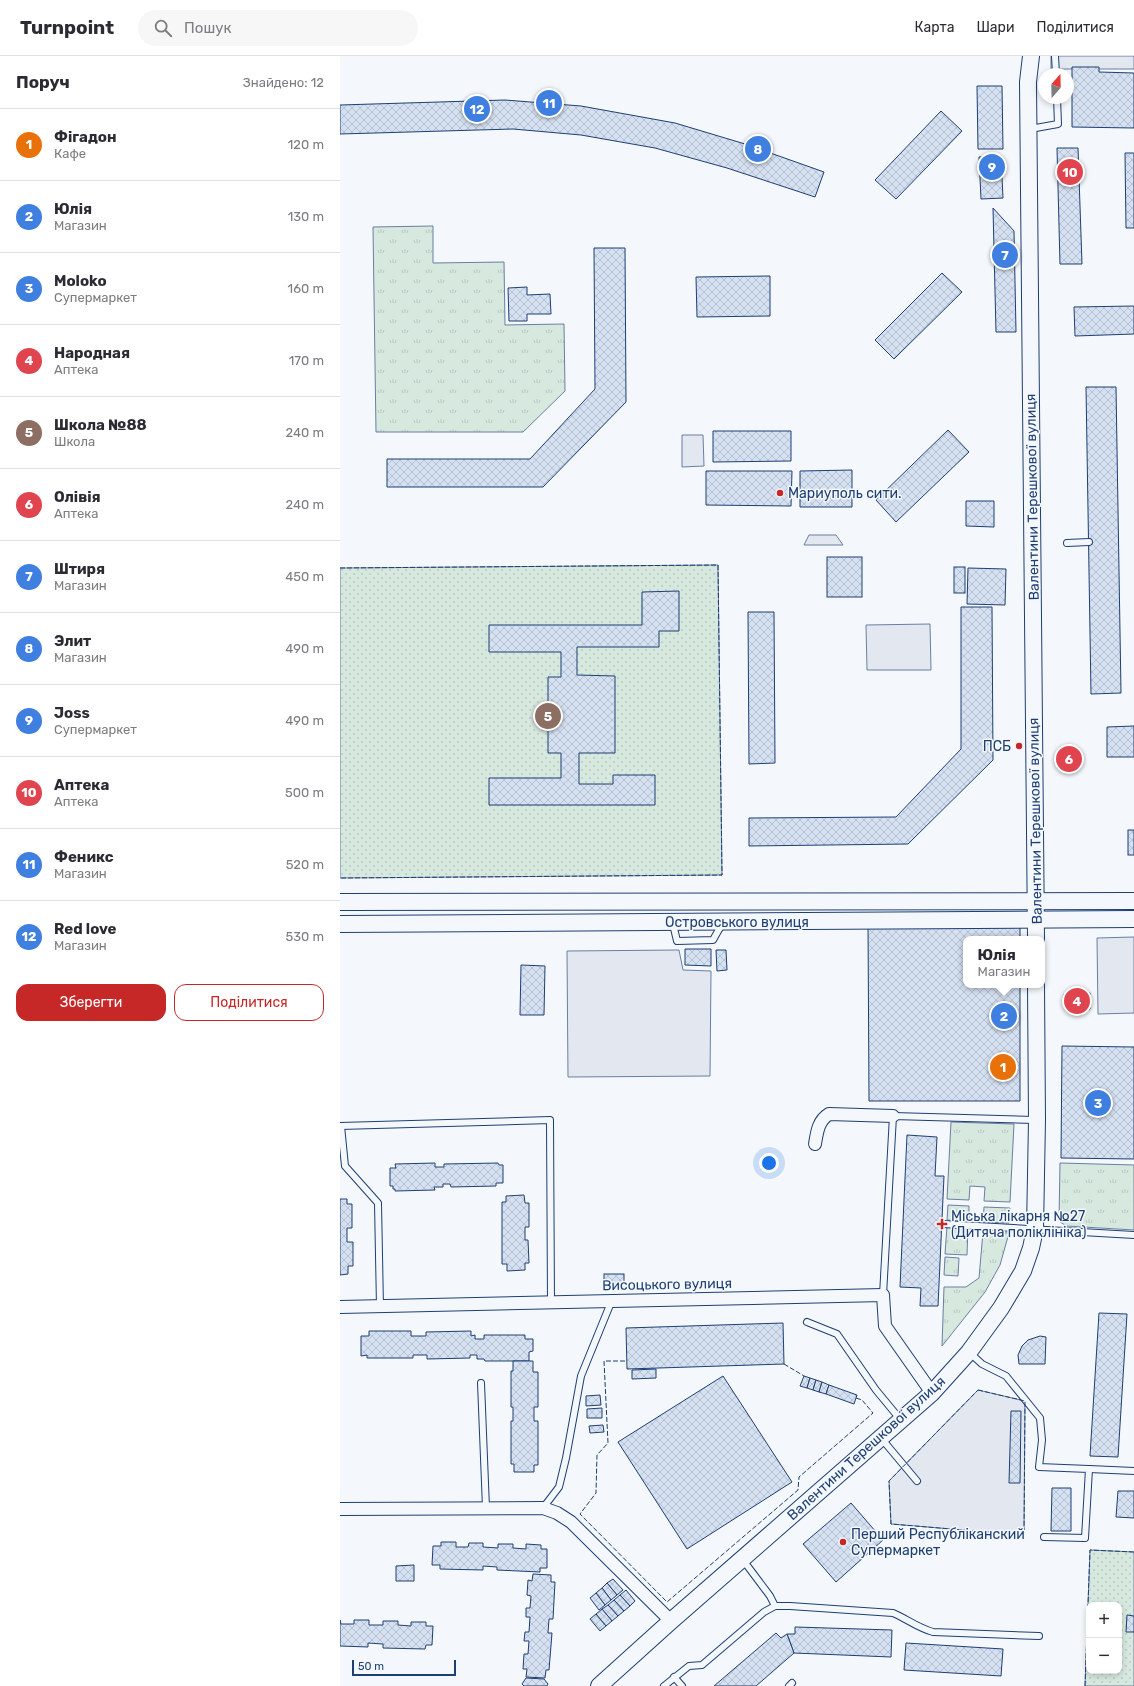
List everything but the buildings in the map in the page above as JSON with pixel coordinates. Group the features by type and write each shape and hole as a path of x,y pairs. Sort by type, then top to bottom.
{"street":[{"name":"Валентини Терешкової вулиця","path":"1031,56 1028,82 1028,129 1036,936"},
{"name":"Островського вулиця","path":"340,902 1134,901"},
{"name":"Островського вулиця","path":"340,924 1134,919"},
{"name":"Валентини Терешкової вулиця","path":"599,1686 671,1620 932,1392 969,1352 1023,1272 1031,1248 1035,1229 1037,1120 1036,988"},
{"path":"815,1144 820,1124 824,1117 829,1114 893,1116"},
{"path":"883,1295 885,1326 932,1392"},
{"name":"Висоцького вулиця","path":"340,1307 883,1295"},
{"path":"340,1509 543,1508 556,1513 571,1522 671,1620"}],"lane":[{"path":"1055,56 1056,68"},
{"path":"1028,129 1058,124 1057,104"},
{"path":"1067,543 1089,542"},
{"path":"883,1295 893,1116 1037,1120"},
{"path":"380,1307 378,1203 345,1166 341,1126 550,1120 551,1302"},
{"path":"942,1224 1134,1235"},
{"path":"543,1508 559,1487 566,1458 581,1376 612,1300"},
{"path":"807,1322 836,1334 876,1390 900,1419"},
{"path":"969,1352 982,1364 1006,1376 1040,1418 1042,1440 1039,1467 1134,1471"},
{"path":"480,1383 486,1508"},
{"path":"880,1437 917,1481"},
{"path":"1044,1537 1085,1538 1089,1469"},
{"path":"742,1559 770,1596 775,1606"},
{"path":"664,1686 689,1666 702,1665 764,1612 775,1606 893,1613 907,1619 921,1628 933,1632 1039,1636"},
{"path":"674,1677 682,1686"}],"green space":[{"path":"433,226 433,263 504,262 505,325 564,324 565,391 523,432 376,432 373,227"},
{"path":"718,565 722,875 340,878 340,568"},
{"path":"951,1122 1014,1124 1010,1202 984,1201 985,1187 970,1186 969,1200 947,1199"},
{"path":"1060,1163 1134,1165 1134,1230 1066,1226 1059,1221"},
{"path":"948,1205 969,1206 969,1222 947,1220"},
{"path":"984,1207 1010,1208 1009,1223 983,1222"},
{"path":"947,1226 968,1227 967,1255 945,1254"},
{"path":"983,1232 1009,1233 1000,1265 985,1292 942,1346 944,1287 966,1287 979,1278"},
{"path":"945,1257 959,1258 958,1276 944,1275"},
{"path":"1090,1550 1134,1552 1134,1686 1085,1686 1086,1659 1086,1674 1122,1674 1122,1602 1088,1602"}],"shaded area":[{"path":"1051,56 1134,56 1134,69 1051,68"},
{"path":"682,435 703,435 704,466 682,467"},
{"path":"809,535 836,535 843,545 804,545"},
{"path":"930,624 931,670 867,670 866,625"},
{"path":"1134,937 1134,1013 1098,1014 1097,938"},
{"path":"679,950 683,970 711,971 710,1076 568,1077 567,951"},
{"path":"978,1390 1025,1401 1024,1535 891,1524 889,1481"}],"fence":[{"path":"340,568 718,565 722,875 340,878"},
{"path":"625,1361 604,1361 608,1443 597,1455 596,1493 580,1514 667,1602 798,1490 799,1477 873,1413 862,1400 856,1398"},
{"path":"784,1364 804,1376"},
{"path":"978,1390 1025,1401 1024,1535 891,1524 889,1481 978,1390"},
{"path":"1085,1686 1090,1550 1134,1552"}],"place":[{"name":"Феникс","path":"549,103"},
{"name":"Red love","path":"477,109"},
{"name":"Элит","path":"758,149"},
{"name":"Joss","path":"992,167"},
{"name":"Аптека","path":"1070,172"},
{"name":"Штиря","path":"1005,255"},
{"name":"Мариуполь сити.","path":"780,493"},
{"name":"Школа №88","path":"548,716"},
{"name":"ПСБ","path":"1019,746"},
{"name":"Олівія","path":"1069,759"},
{"name":"Народная","path":"1077,1001"},
{"name":"Юлія","path":"1004,1016"},
{"name":"Фігадон","path":"1003,1067"},
{"name":"Moloko","path":"1098,1103"},
{"name":"Міська лікарня №27 (Дитяча поліклініка)","path":"942,1224"},
{"name":"Перший Республiканский Супермаркет","path":"843,1542"}]}
